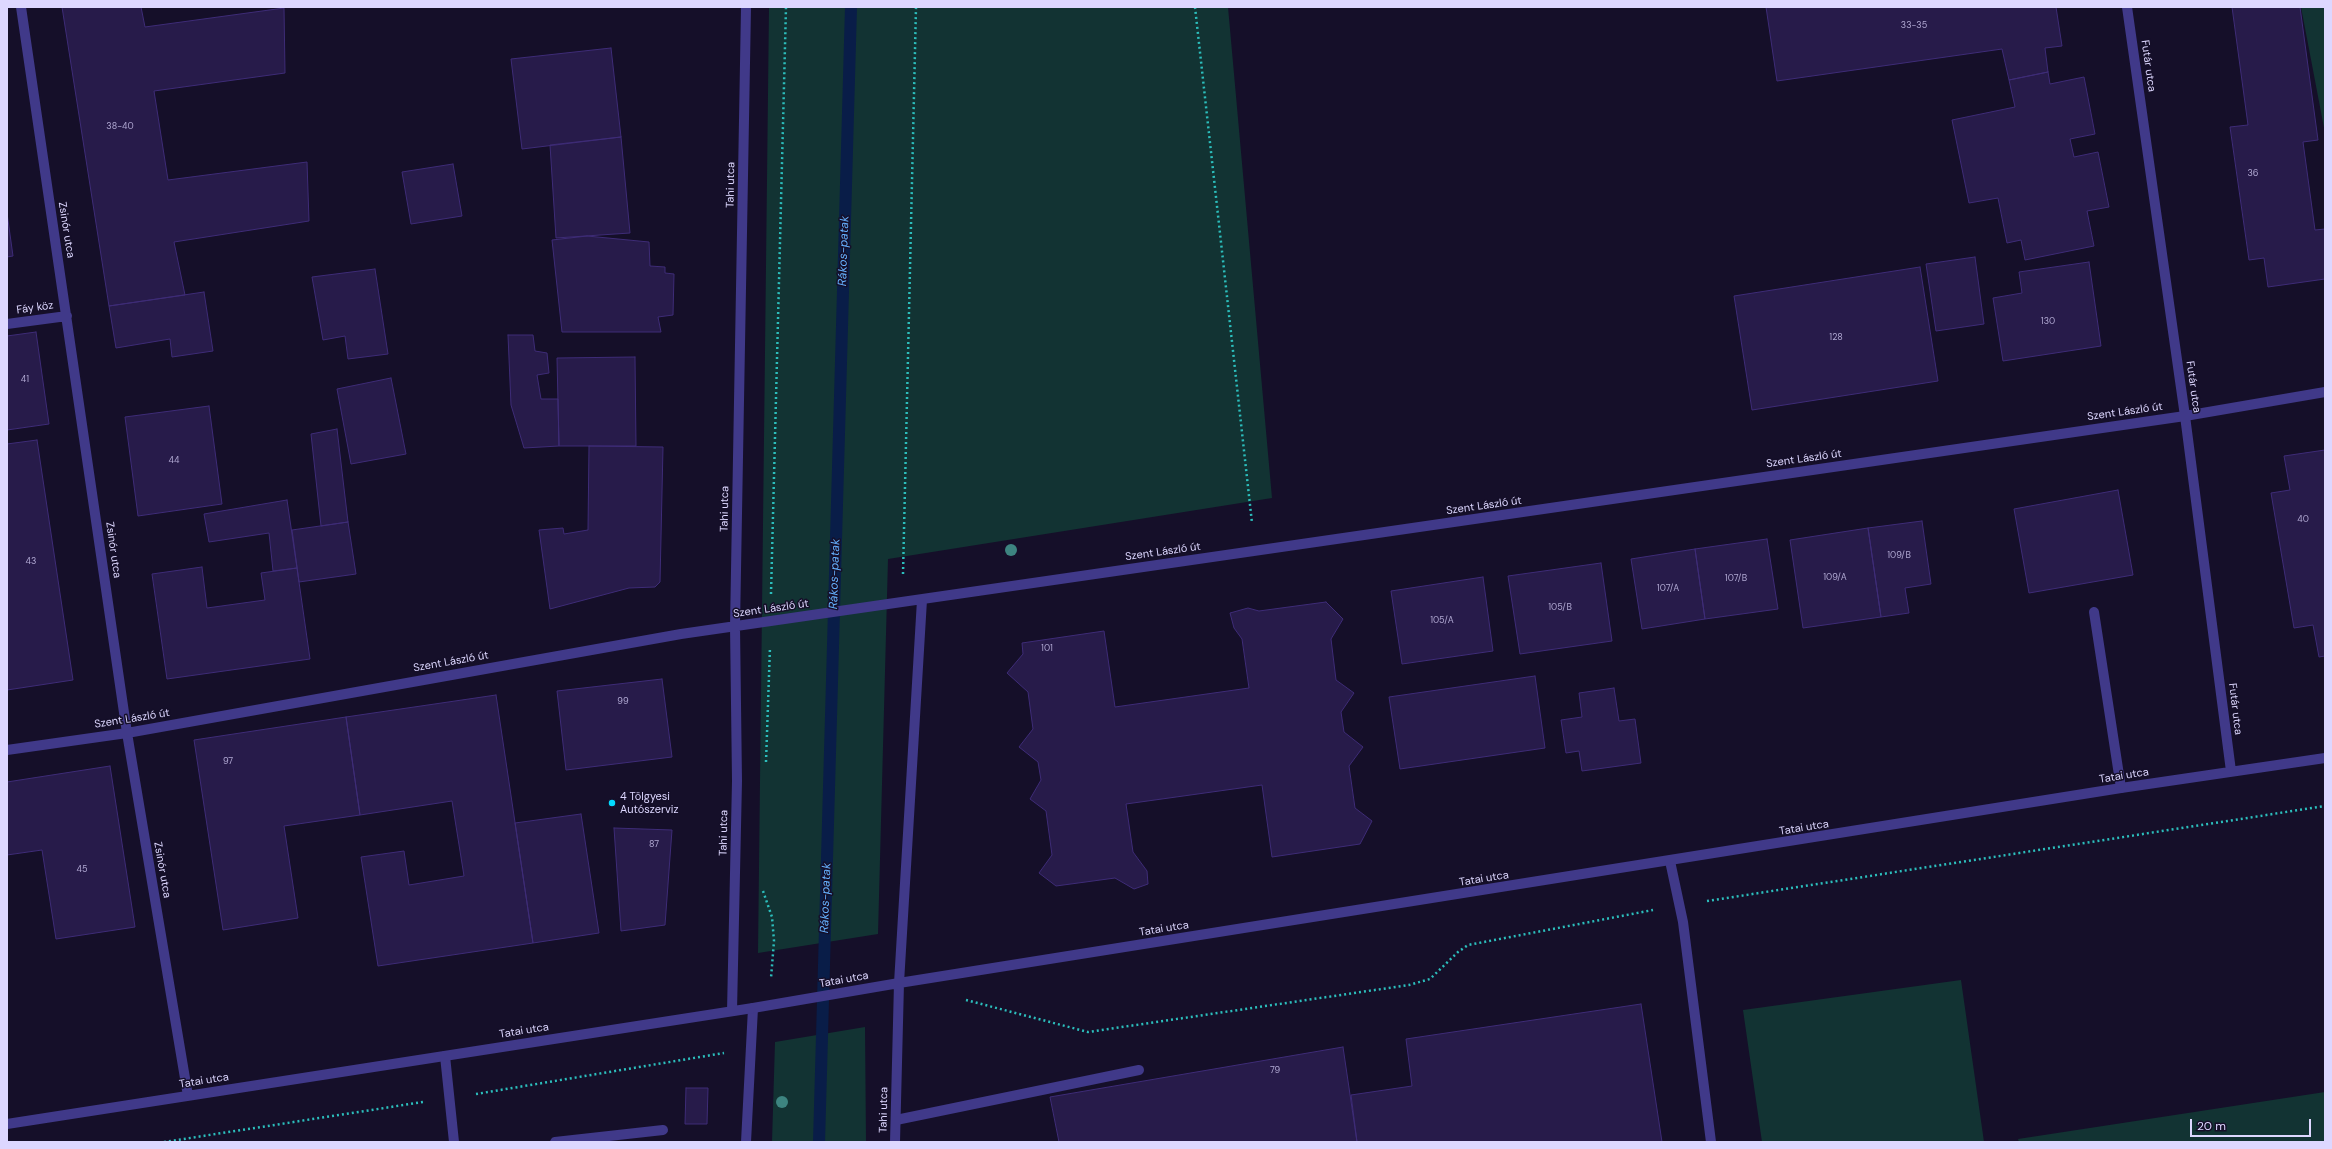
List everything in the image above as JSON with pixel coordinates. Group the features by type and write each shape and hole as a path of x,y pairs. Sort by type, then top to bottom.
{"street":[{"name":"Zsinór utca","path":"20,7 67,316 127,733 188,1096"},
{"name":"Tahi utca","path":"732,1011 737,781 735,626 746,7"},
{"name":"Futár utca","path":"2127,7 2185,416 2231,771"},
{"name":"Fáy köz","path":"7,324 67,316"},
{"name":"Szent László út","path":"7,750 127,733 681,634 2185,416 2325,392"},
{"name":"Tahi utca","path":"896,1142 899,983 922,600"},
{"path":"2094,612 2122,788"},
{"name":"Tatai utca","path":"7,1124 752,1008 899,983 2122,788 2325,758"},
{"path":"1670,861 1679,905 1711,1142"},
{"path":"746,1142 752,1008"},
{"path":"445,1056 454,1142"},
{"path":"896,1120 1139,1070"},
{"path":"555,1142 662,1130"}],"path":[{"path":"766,769 786,7"},
{"path":"903,602 916,7"},
{"path":"1195,7 1255,551"},
{"path":"959,999 1088,1032 1409,985 1430,979 1458,952 1468,945 1679,905 2325,806"},
{"path":"762,886 772,917 774,941 770,1005"}],"green space":[{"path":"769,7 1228,7 1272,498 888,559 878,934 758,953"},
{"path":"2301,7 2325,7 2325,133"},
{"path":"1961,980 1984,1142 1762,1142 1743,1010"},
{"path":"865,1027 866,1142 772,1142 775,1042"},
{"path":"2325,1092 2325,1142 2019,1142 2018,1139"}],"building":[{"path":"62,7 141,7 145,27 284,8 285,73 154,91 168,180 307,162 309,221 174,242 185,295 109,306"},
{"path":"1766,7 2056,7 2062,46 2045,48 2048,72 2009,80 2002,49 1777,81"},
{"path":"2232,7 2300,7 2318,140 2303,142 2315,230 2325,229 2325,279 2268,287 2264,258 2249,260 2230,127 2248,125"},
{"path":"611,48 621,137 522,149 511,59"},
{"path":"2048,72 2050,84 2084,77 2095,134 2070,139 2074,157 2098,152 2109,207 2087,211 2094,246 2025,260 2021,240 2007,243 1998,198 1969,203 1952,120 2015,107 2009,80"},
{"path":"621,137 630,233 556,238 550,145"},
{"path":"453,164 462,216 411,224 402,172"},
{"path":"7,213 13,256 7,257"},
{"path":"587,236 649,242 650,266 665,267 665,273 674,274 673,315 658,317 661,332 562,332 552,240"},
{"path":"1975,257 1984,324 1936,331 1926,264"},
{"path":"2089,262 2101,346 2003,361 1993,298 2022,293 2019,272"},
{"path":"1920,267 1938,381 1752,410 1734,296"},
{"path":"375,269 388,354 348,359 345,336 323,340 312,277"},
{"path":"204,292 213,351 172,357 170,339 116,348 109,306"},
{"path":"36,332 49,424 7,430 7,336"},
{"path":"508,335 533,335 535,351 547,353 549,373 537,375 541,399 558,399 559,446 524,448 511,405"},
{"path":"635,357 636,446 559,446 557,358"},
{"path":"391,378 406,454 351,464 337,389"},
{"path":"209,406 222,504 138,516 125,417"},
{"path":"337,429 348,522 321,526 311,434"},
{"path":"37,440 73,680 7,690 7,444"},
{"path":"589,446 663,447 660,582 655,587 629,588 550,609 539,530 563,528 564,534 588,530"},
{"path":"2325,450 2325,656 2319,657 2313,625 2294,628 2271,493 2290,490 2284,456"},
{"path":"2118,490 2133,575 2029,593 2014,509"},
{"path":"287,500 297,568 273,571 269,533 209,542 204,514"},
{"path":"1922,521 1931,584 1905,588 1909,613 1881,617 1868,528"},
{"path":"348,522 356,574 299,582 292,530"},
{"path":"1868,528 1881,617 1803,628 1790,540"},
{"path":"1767,539 1778,609 1705,619 1695,549"},
{"path":"1695,549 1705,619 1642,629 1631,559"},
{"path":"1601,563 1612,641 1520,654 1508,576"},
{"path":"202,567 207,608 265,600 261,573 297,568 310,659 167,679 152,574"},
{"path":"1483,577 1493,651 1402,664 1391,591"},
{"path":"1326,602 1343,619 1331,639 1336,680 1354,693 1341,712 1344,732 1363,747 1349,766 1355,808 1372,821 1360,844 1272,857 1262,785 1126,804 1133,852 1147,871 1148,884 1134,889 1115,878 1056,886 1039,873 1052,855 1046,811 1030,799 1041,780 1038,762 1019,747 1033,729 1028,692 1007,673 1023,654 1022,643 1104,631 1115,707 1249,688 1242,639 1234,628 1230,613 1248,608 1259,611"},
{"path":"1535,676 1545,748 1400,769 1389,697"},
{"path":"662,679 672,757 566,770 557,691"},
{"path":"1614,688 1619,721 1635,719 1641,763 1582,771 1579,751 1566,753 1561,720 1582,717 1579,693"},
{"path":"496,695 533,943 378,966 361,857 404,851 409,885 464,876 452,801 360,815 346,717"},
{"path":"346,717 360,815 284,826 298,918 223,930 194,740"},
{"path":"110,766 135,927 56,939 42,850 7,855 7,782"},
{"path":"581,814 599,933 533,943 515,823"},
{"path":"614,828 672,830 665,925 621,931"},
{"path":"1641,1004 1662,1142 1357,1142 1351,1095 1412,1086 1406,1039"},
{"path":"1343,1047 1357,1142 1059,1142 1050,1097"},
{"path":"686,1088 708,1088 707,1124 685,1124"}],"waterway":[{"name":"Rákos-patak","path":"819,1142 851,7"}],"place":[{"name":"4 Tölgyesi Autószerviz","path":"612,803"}]}
